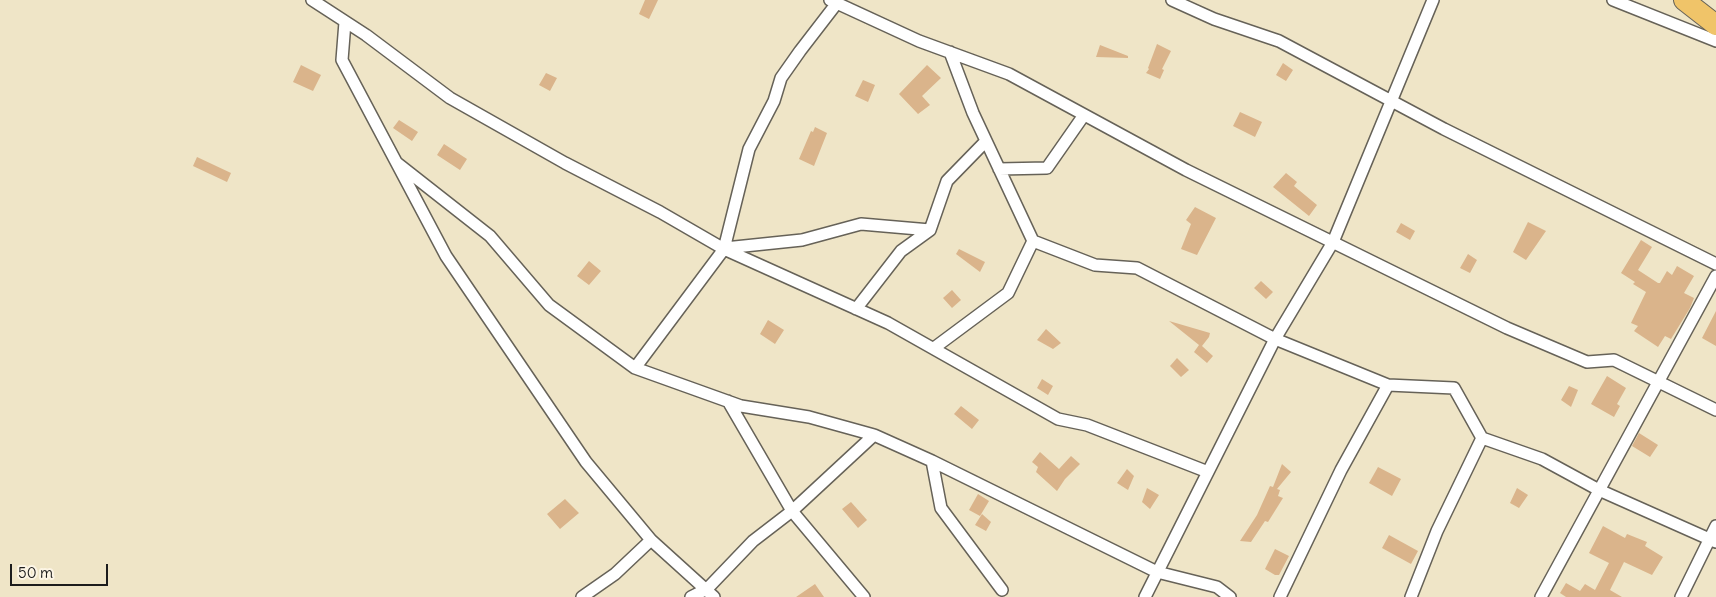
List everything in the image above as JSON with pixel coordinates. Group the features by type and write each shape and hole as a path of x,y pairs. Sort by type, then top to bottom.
{"highway":[{"path":"1684,0 1716,25"}],"street":[{"path":"312,0 366,35 450,98 565,163 660,212 724,249 888,323 1058,419 1087,424 1208,472"},
{"path":"1172,0 1214,19 1279,41 1444,128 1716,264"},
{"path":"1145,597 1275,339 1333,242 1433,0"},
{"path":"1613,0 1716,41"},
{"path":"635,368 724,249 749,150 774,101 781,78 834,2 920,41 1009,74 1186,170 1550,348 1587,362 1614,360 1716,410"},
{"path":"345,22 342,60 446,256 586,462 651,540 710,593"},
{"path":"950,52 973,113 1033,241 1095,265 1137,268 1275,339 1388,385 1454,388 1482,438 1542,459 1599,490 1713,540"},
{"path":"1000,169 1047,168 1084,115"},
{"path":"856,309 900,251 930,230 947,181 986,141"},
{"path":"397,163 490,236 549,305 635,368 740,406 809,417 874,435 932,461 1157,572 1216,587 1230,597"},
{"path":"724,249 802,240 861,224 930,230"},
{"path":"934,348 1008,293 1033,241"},
{"path":"1541,597 1716,276"},
{"path":"1280,597 1341,470 1388,385"},
{"path":"728,401 792,511 864,597"},
{"path":"691,597 710,593 753,542 792,511 874,435"},
{"path":"1411,597 1437,530 1482,438"},
{"path":"932,461 941,508 1002,590"},
{"path":"1681,597 1713,540 1716,526"},
{"path":"582,597 615,574 651,540"}],"building":[{"path":"645,0 658,0 649,19 639,14"},
{"path":"1157,44 1171,51 1162,69 1164,70 1160,79 1146,73"},
{"path":"1100,45 1128,56 1128,58 1096,57"},
{"path":"1283,63 1293,70 1286,81 1276,75"},
{"path":"301,65 321,75 313,91 293,82"},
{"path":"927,65 941,78 922,96 930,105 918,114 899,94"},
{"path":"546,73 557,78 550,91 539,85"},
{"path":"863,80 875,85 868,102 855,96"},
{"path":"1240,112 1262,122 1255,137 1233,126"},
{"path":"399,120 418,132 412,141 393,128"},
{"path":"815,127 827,133 814,166 799,159 811,131 813,132"},
{"path":"444,144 467,159 460,170 437,155"},
{"path":"197,157 231,173 227,182 193,166"},
{"path":"1286,173 1297,182 1294,186 1317,205 1309,216 1273,187"},
{"path":"1195,207 1216,218 1197,255 1181,249 1191,224 1186,220"},
{"path":"1528,222 1546,231 1526,260 1513,252"},
{"path":"1401,223 1415,231 1410,240 1396,232"},
{"path":"1641,240 1652,247 1638,270 1658,283 1660,283 1667,271 1672,275 1677,266 1694,276 1684,293 1694,298 1690,308 1671,339 1665,336 1658,347 1634,331 1638,326 1631,323 1646,292 1621,273"},
{"path":"959,249 985,262 980,272 956,254"},
{"path":"1468,254 1477,260 1470,273 1460,268"},
{"path":"589,261 601,271 589,285 577,276"},
{"path":"1261,281 1273,292 1266,299 1254,288"},
{"path":"952,290 961,300 952,308 943,298"},
{"path":"1716,311 1716,346 1702,338"},
{"path":"768,320 784,330 775,344 760,334"},
{"path":"1169,321 1210,333 1202,346 1213,356 1207,363 1194,352 1199,345"},
{"path":"1046,329 1061,343 1053,349 1037,340"},
{"path":"1177,358 1189,370 1181,377 1170,366"},
{"path":"1607,376 1626,388 1617,404 1620,406 1614,417 1591,404"},
{"path":"1042,379 1053,386 1048,395 1037,388"},
{"path":"1569,386 1578,390 1571,407 1561,400"},
{"path":"961,406 979,420 972,429 954,414"},
{"path":"1639,433 1658,445 1650,457 1632,446"},
{"path":"1040,452 1059,469 1071,456 1080,464 1065,479 1057,491 1036,472 1038,467 1032,462"},
{"path":"1282,464 1291,472 1277,489 1280,490 1278,496 1283,498 1268,522 1265,521 1251,542 1240,541 1257,515 1270,486 1273,487"},
{"path":"1378,467 1401,479 1392,496 1369,483"},
{"path":"1127,469 1134,476 1128,490 1117,483"},
{"path":"1147,488 1159,495 1150,509 1142,502"},
{"path":"1517,488 1528,495 1519,508 1510,503"},
{"path":"978,494 989,501 980,516 969,510"},
{"path":"565,499 579,513 560,529 547,514"},
{"path":"851,502 867,520 858,528 842,509"},
{"path":"982,514 991,522 986,531 975,525"},
{"path":"1603,526 1625,538 1627,534 1647,542 1645,546 1663,557 1652,575 1624,562 1610,590 1622,597 1566,597 1560,593 1566,583 1580,591 1585,584 1595,590 1609,563 1589,553"},
{"path":"1389,535 1418,551 1411,564 1382,548"},
{"path":"1275,549 1289,556 1279,575 1275,575 1265,569"},
{"path":"815,584 824,597 796,597"}]}
